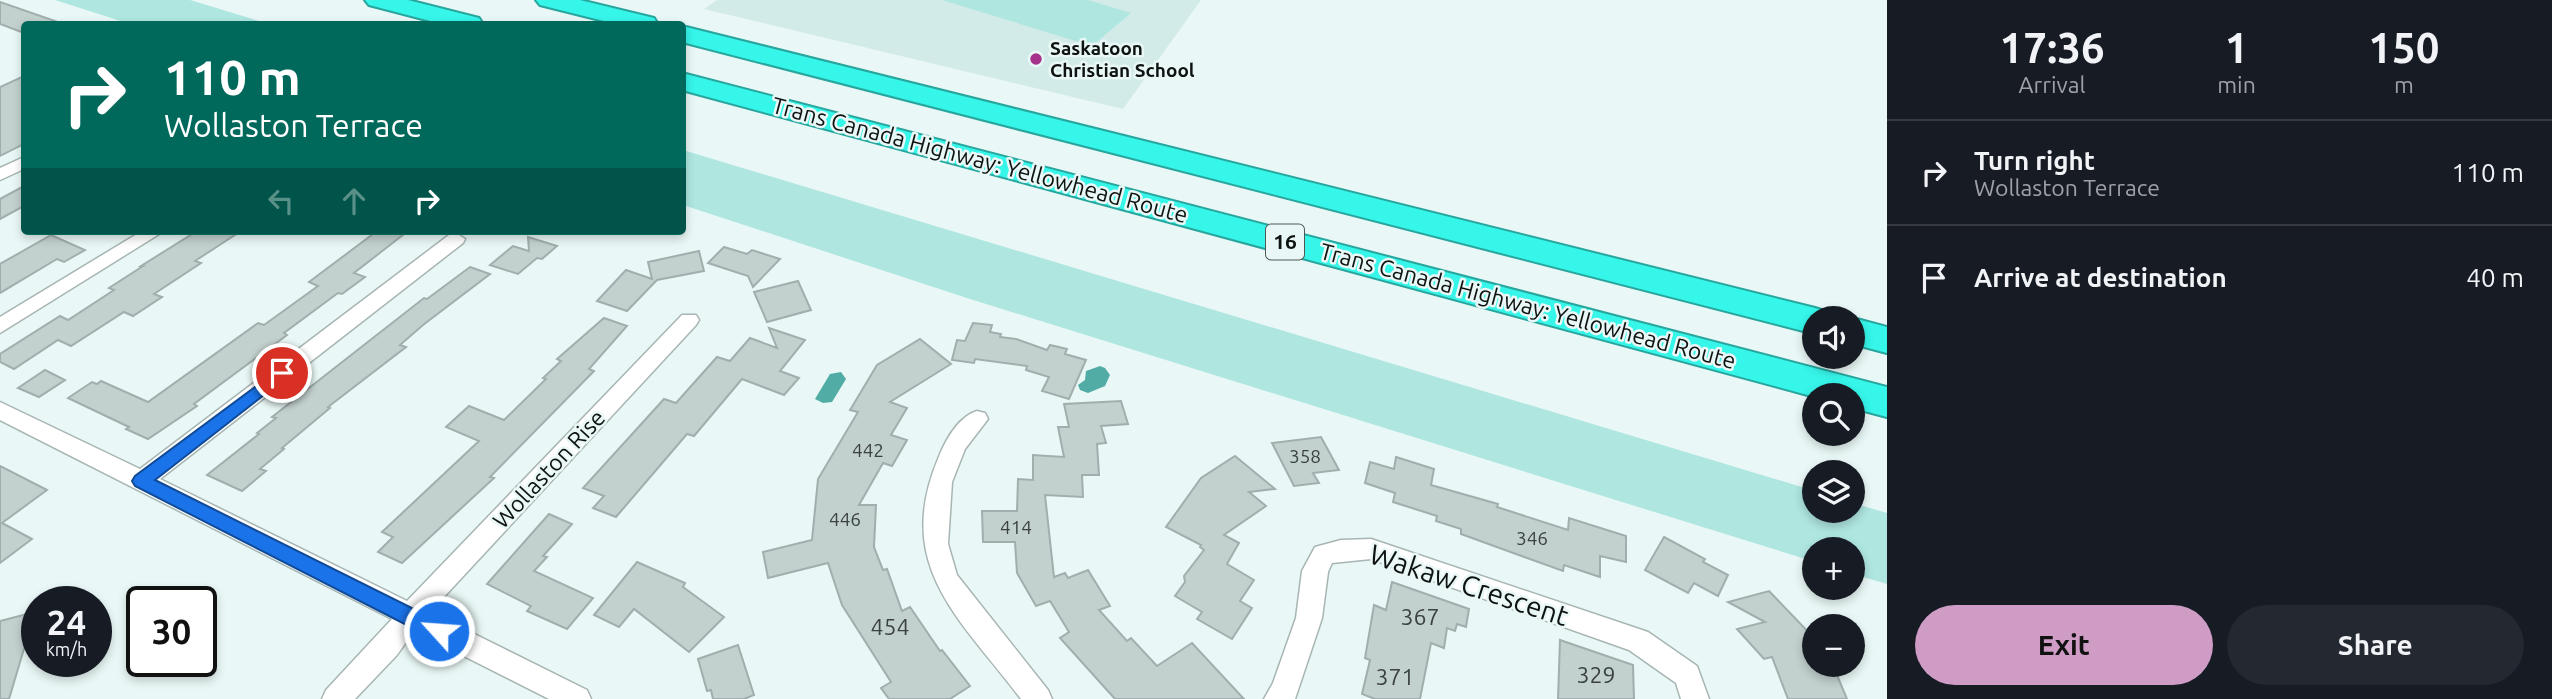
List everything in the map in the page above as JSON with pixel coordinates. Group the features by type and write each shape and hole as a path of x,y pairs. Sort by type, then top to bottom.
{"highway":[{"path":"378,0 458,21"},
{"path":"549,0 633,21"},
{"name":"Trans Canada Highway: Yellowhead Route","path":"686,35 1802,318"},
{"name":"Trans Canada Highway: Yellowhead Route","path":"686,82 1887,402"},
{"path":"1865,334 1887,340"}],"street":[{"path":"0,175 21,164"},
{"path":"0,326 148,235"},
{"path":"141,481 456,239"},
{"name":"Wollaston Rise","path":"336,699 689,320"},
{"path":"0,411 578,699"},
{"path":"977,419 955,445 940,482 935,544 946,580 1038,699"},
{"name":"Wakaw Crescent","path":"1278,699 1285,690 1309,618 1315,571 1324,554 1341,550 1371,549 1638,641 1687,675 1695,699"}],"shaded area":[{"path":"55,0 190,0 259,21 121,21"},
{"name":"Saskatoon Christian School","path":"717,0 1201,0 1123,109 704,9"},
{"path":"942,0 1088,0 1131,13 1092,46"},
{"path":"686,151 1802,487 1802,523 1865,523 1865,507 1887,513 1887,584 1865,578 1865,537 1802,537 1802,558 970,299 686,206"},
{"path":"1100,366 1110,375 1105,386 1088,393 1080,390 1078,385 1085,380 1086,371"},
{"path":"841,372 846,379 832,402 823,403 815,399 830,374"}],"building":[{"path":"0,2 55,21 21,21 21,32 0,24"},
{"path":"21,77 21,146 0,156 0,87"},
{"path":"21,188 21,208 0,219 0,199"},
{"path":"51,235 85,250 64,262 57,259 0,293 0,264"},
{"path":"191,235 235,235 195,261 201,263 154,294 162,297 133,316 124,312 71,346 58,340 14,369 0,362 0,354 60,316 68,320 114,290 109,288"},
{"path":"372,235 403,235 354,273 365,277 342,294 338,293 284,333 287,335 194,404 197,406 148,439 68,398 92,382 97,384 101,381 148,402 258,323 264,325 318,286 309,282"},
{"path":"528,237 557,246 518,274 490,265 513,246 529,251"},
{"path":"724,247 747,254 752,250 780,259 753,287 748,276 708,263"},
{"path":"699,251 704,271 657,280 627,311 597,301 626,270 652,279 648,262"},
{"path":"470,267 490,274 400,345 406,347 328,407 330,408 260,469 266,471 242,491 207,475 276,418 272,417 424,298 427,299"},
{"path":"798,281 811,310 767,322 754,292"},
{"path":"604,318 627,326 589,369 594,371 490,477 494,478 402,563 378,552 393,537 382,532 479,441 446,427 469,406 504,420 546,379 543,378 561,361 557,359"},
{"path":"973,323 992,325 990,332 1001,334 1000,337 1016,339 1047,350 1050,345 1067,349 1065,354 1086,360 1069,399 1042,391 1049,377 1026,370 1027,366 975,359 974,363 952,360 957,340 965,341"},
{"path":"769,328 805,340 780,371 799,378 784,395 742,379 694,436 687,434 616,517 593,508 604,496 583,488 664,399 676,403 717,357 730,361 750,338 777,348"},
{"path":"920,339 951,364 890,402 907,408 891,435 907,440 892,466 883,463 859,505 876,505 874,547 883,570 887,569 902,611 910,607 940,651 942,650 970,686 950,699 889,699 881,688 891,682 842,605 828,563 768,578 763,552 812,540 818,479 858,412 850,410 877,365"},
{"path":"45,370 65,380 39,397 18,388"},
{"path":"1121,401 1128,424 1101,426 1106,443 1097,444 1099,475 1082,475 1083,497 1045,495 1054,577 1065,573 1068,578 1088,570 1110,606 1099,610 1127,641 1131,638 1157,666 1192,643 1244,699 1115,699 1060,638 1069,632 1050,601 1036,606 1017,573 1015,542 983,542 982,511 1017,511 1018,479 1033,480 1033,455 1064,457 1058,427 1069,427 1064,404"},
{"path":"1321,437 1339,470 1313,473 1319,483 1294,486 1272,443"},
{"path":"1235,456 1275,489 1249,492 1266,506 1224,535 1239,543 1227,564 1254,580 1240,601 1252,608 1232,639 1197,619 1202,612 1175,596 1185,582 1184,576 1204,550 1201,545 1166,527 1201,478"},
{"path":"1396,457 1434,469 1431,485 1498,504 1497,507 1568,530 1569,518 1626,536 1626,562 1600,556 1600,577 1564,565 1563,571 1461,534 1461,529 1436,521 1437,516 1393,502 1395,493 1365,483 1370,462 1394,469"},
{"path":"0,466 47,490 2,523 32,539 0,563"},
{"path":"549,514 572,524 543,556 547,557 534,571 593,598 567,629 527,611 531,606 487,584"},
{"path":"1664,537 1728,575 1718,596 1694,583 1688,593 1645,570"},
{"path":"637,562 685,583 683,587 724,617 689,652 634,609 619,627 594,615"},
{"path":"1392,582 1469,609 1466,627 1457,624 1455,631 1447,628 1444,648 1431,643 1420,699 1375,699 1362,694 1370,660 1365,658 1374,605 1386,610"},
{"path":"1769,591 1802,625 1802,677 1838,677 1847,699 1788,699 1772,657 1764,659 1737,629 1765,622 1728,602"},
{"path":"21,616 21,659 9,699 0,699 0,621"},
{"path":"1560,640 1633,665 1634,699 1558,699"},
{"path":"738,645 754,695 744,699 713,699 711,690 707,691 698,659"}],"place":[{"name":"Saskatoon Christian School","path":"1036,59"}],"route":[{"path":"282,373 141,481 439,631"}]}
